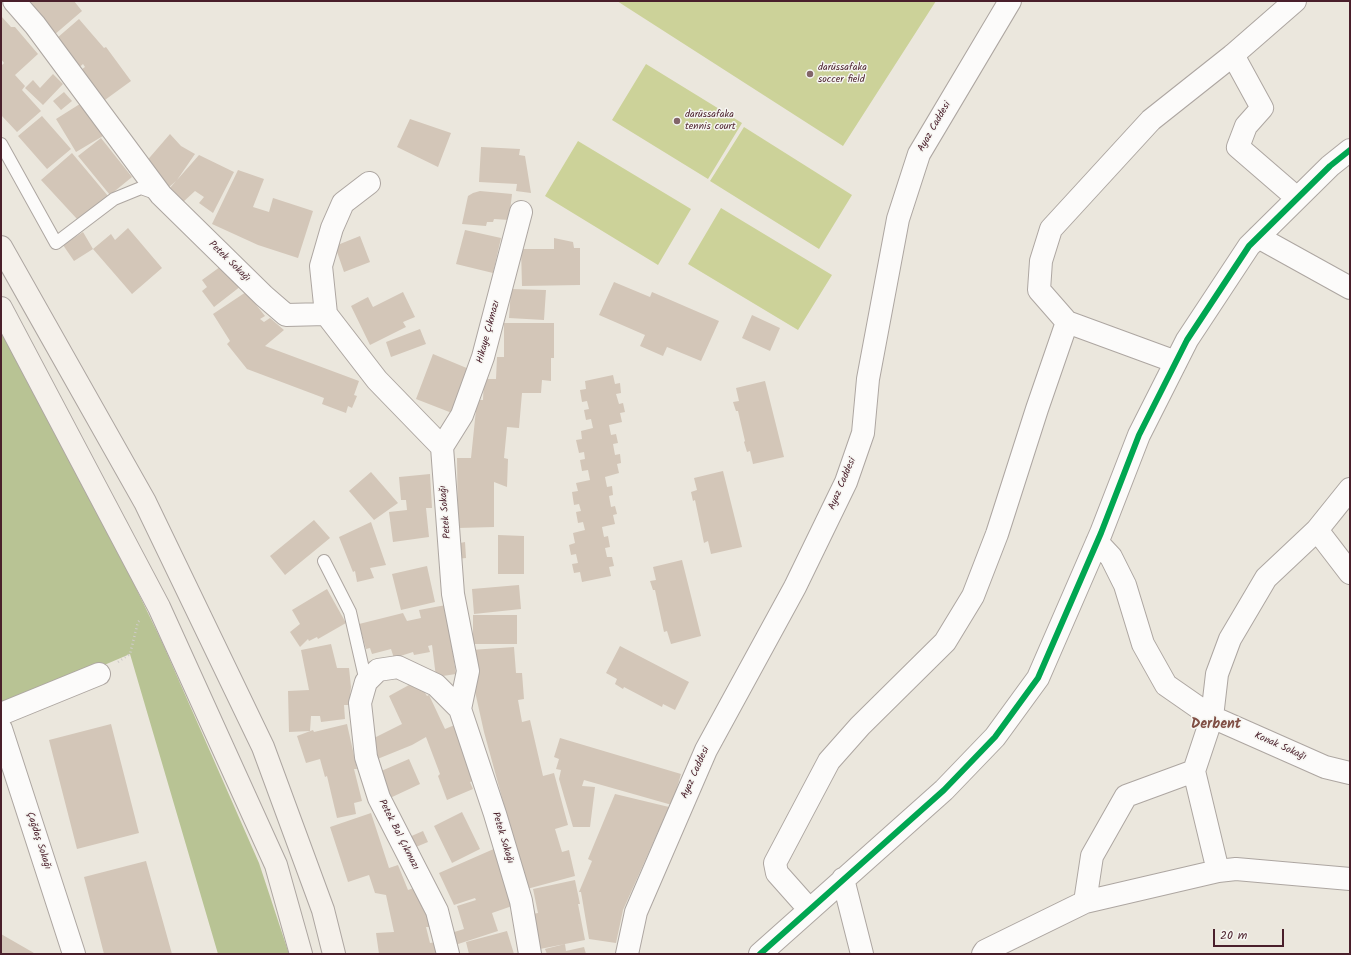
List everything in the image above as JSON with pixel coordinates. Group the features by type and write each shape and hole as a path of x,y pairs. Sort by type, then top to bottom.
{"main road":[{"path":"1,247 145,502 263,747 323,910 334,954"},
{"path":"1,308 159,607 276,865 300,954"}],"street":[{"name":"Petek Sokağı","path":"14,1 35,25 161,195 264,296 286,315 326,314"},
{"name":"Ayaz Caddesi","path":"627,954 636,912 706,750 795,587 846,482 863,433 868,379 898,219 919,154 1010,1"},
{"path":"1176,362 1067,322 1039,290 1041,261 1051,229 1151,120 1233,55 1295,1"},
{"path":"1233,55 1262,108 1246,126 1238,147 1297,198"},
{"path":"760,954 944,790 999,731 1038,678 1097,542 1139,435 1186,340 1249,246 1330,166 1350,150"},
{"path":"369,183 343,203 332,228 322,266 326,314 377,380 442,447"},
{"name":"Hikaye Çıkmazı","path":"442,447 462,415 483,357 521,212"},
{"path":"1258,237 1350,288"},
{"path":"809,909 777,873 775,863 829,761 860,726 945,642 973,596 997,534 1037,408 1067,322"},
{"name":"Petek Sokağı","path":"442,447 453,594 468,671 460,709 495,814 521,901 530,954"},
{"path":"1218,871 1194,771 1212,717 1217,674 1230,639 1266,578 1317,530 1350,489"},
{"path":"1317,530 1350,573"},
{"name":"Konak Sokağı","path":"1097,542 1111,557 1125,585 1143,644 1166,686 1212,717 1325,767 1350,773"},
{"path":"366,682 378,670 398,667 436,685 460,709"},
{"path":"1,714 99,674"},
{"name":"Petek Bal Çıkmazı","path":"366,682 360,703 366,757 376,791 437,911 448,954"},
{"name":"Çağdaş Sokağı","path":"1,729 74,954"},
{"path":"1085,902 1092,856 1126,796 1194,771"},
{"path":"983,954 985,951 1085,902 1218,871 1236,869 1350,879"},
{"path":"843,879 862,954"}],"lane":[{"path":"1,144 56,243 114,199 141,188 161,195"},
{"path":"324,561 350,612 366,682"}],"path":[{"path":"99,674 130,654 138,622 159,607"}],"green space":[{"name":"darüssafaka soccer field","path":"617,1 936,1 843,146"},
{"name":"darüssafaka tennis court","path":"646,64 742,123 708,179 612,120"},
{"path":"744,127 852,195 819,249 710,181"},
{"path":"578,141 691,209 658,265 545,196"},
{"path":"721,208 832,275 798,330 688,264"},
{"path":"1,312 10,327 162,642 259,863 289,954 218,954 130,654 1,709"}],"building":[{"path":"25,1 74,1 82,11 54,35"},
{"path":"1,16 11,27 15,27 38,54 15,75 25,86 22,90 41,111 17,132 1,115 1,66 4,63 1,59"},
{"path":"79,19 104,48 106,47 131,81 98,105 75,74 85,67 83,64 74,72 60,56 67,49 57,38"},
{"path":"53,74 63,84 43,105 25,88 33,80 40,88"},
{"path":"64,92 72,101 61,110 53,101"},
{"path":"83,102 103,136 76,152 56,119"},
{"path":"42,116 71,149 47,169 18,136"},
{"path":"410,119 451,133 438,167 397,147"},
{"path":"170,134 181,146 195,154 177,180 199,155 234,172 213,213 199,203 204,197 195,191 182,203 169,189 176,181 167,189 144,164"},
{"path":"101,138 132,177 110,195 78,156"},
{"path":"481,147 520,149 519,155 525,156 531,193 516,191 517,184 479,182"},
{"path":"72,153 108,196 77,219 41,180"},
{"path":"238,170 264,179 253,207 269,212 273,198 313,211 298,258 258,245 212,224"},
{"path":"480,191 512,194 509,220 494,219 493,222 487,222 486,226 462,224 468,196"},
{"path":"128,228 162,268 132,294 93,249 111,234 115,240"},
{"path":"465,230 501,238 493,273 456,264"},
{"path":"83,232 93,249 74,261 63,245"},
{"path":"360,236 370,262 344,272 335,246"},
{"path":"554,238 573,242 574,248 580,248 580,285 522,286 521,249 554,249"},
{"path":"224,264 241,286 214,307 202,291 207,287 202,280"},
{"path":"614,282 650,297 652,292 719,321 701,361 667,347 663,356 640,346 645,335 599,315"},
{"path":"511,289 546,290 544,320 509,318"},
{"path":"246,292 265,316 260,319 264,322 270,318 284,330 265,346 359,381 354,395 357,396 352,408 348,406 346,413 322,404 324,398 247,369 227,344 230,341 213,314"},
{"path":"403,292 415,317 403,322 406,327 370,345 351,306 368,297 373,307"},
{"path":"752,315 780,328 770,351 742,338"},
{"path":"504,323 554,323 554,358 551,358 551,381 542,380 541,393 522,393 519,428 507,427 504,458 508,459 507,487 494,482 494,527 458,528 457,458 471,458 477,400 483,400 484,379 496,379 497,357 504,357"},
{"path":"420,329 426,344 391,357 386,342"},
{"path":"433,354 469,369 452,413 416,399"},
{"path":"613,375 615,384 620,383 621,393 616,394 619,404 623,403 625,412 620,413 622,422 609,425 611,435 616,434 618,443 613,444 615,455 620,454 621,463 617,464 619,473 605,477 607,487 612,486 613,495 609,496 611,507 615,506 617,514 613,515 615,524 602,527 604,537 608,536 610,547 605,548 607,557 612,557 614,566 609,567 611,576 582,582 580,572 574,573 572,564 578,563 576,554 571,555 569,545 575,543 573,533 585,530 583,522 578,523 576,512 581,511 579,504 574,505 572,492 578,491 576,483 590,480 588,470 582,471 580,460 585,459 584,452 579,453 576,440 582,439 581,431 593,428 591,419 586,420 584,410 589,409 587,401 582,402 580,390 586,389 585,381"},
{"path":"765,381 784,457 753,464 750,451 747,452 738,411 736,411 733,402 739,401 736,388"},
{"path":"723,471 742,547 711,554 708,541 704,543 695,500 693,501 691,492 697,490 694,478"},
{"path":"371,472 398,503 374,520 349,491"},
{"path":"430,474 432,508 426,508 429,537 393,542 389,512 407,510 406,500 401,500 399,477"},
{"path":"314,520 330,538 285,575 270,556"},
{"path":"371,522 386,565 370,568 374,578 357,582 355,571 353,572 339,537"},
{"path":"498,535 524,536 524,574 498,574"},
{"path":"465,542 466,558 456,559 455,544"},
{"path":"682,560 701,636 671,644 667,631 664,632 655,590 653,590 650,581 656,580 653,567"},
{"path":"427,566 435,602 401,610 392,574"},
{"path":"519,585 521,609 474,614 472,589"},
{"path":"327,589 346,623 318,639 317,637 309,641 308,639 300,647 290,632 300,624 292,610"},
{"path":"446,605 456,674 436,677 432,645 428,646 430,652 414,655 413,652 394,658 391,649 372,654 370,648 366,649 359,624 403,613 407,621 421,618 419,610"},
{"path":"473,615 517,615 517,644 473,644"},
{"path":"331,644 337,668 349,668 351,687 349,705 344,705 345,719 321,722 320,716 311,716 310,731 289,732 288,691 309,690 301,650"},
{"path":"620,646 689,682 675,710 663,704 662,707 624,687 623,689 615,684 617,679 606,673"},
{"path":"514,647 516,673 522,673 524,699 518,700 522,722 530,720 543,776 554,773 568,825 555,829 562,852 569,850 575,876 527,889 484,732 472,678 471,650"},
{"path":"416,684 422,688 427,696 429,695 445,729 457,724 461,734 457,736 473,781 470,782 473,789 447,800 438,776 440,774 426,737 412,745 375,760 370,740 402,724 389,696 409,685"},
{"path":"111,724 139,833 77,849 49,740"},
{"path":"347,724 357,769 354,769 362,801 354,803 356,814 337,818 327,776 325,777 320,759 306,763 297,736 313,730 314,732"},
{"path":"560,738 681,774 672,805 584,780 582,786 595,787 590,827 573,827 559,779 561,770 556,769 559,759 554,757"},
{"path":"409,759 420,784 390,798 379,772"},
{"path":"615,794 669,807 623,910 616,943 589,939 581,892 579,892 592,861 588,859"},
{"path":"462,812 480,849 452,863 434,826"},
{"path":"371,813 389,868 398,865 408,890 414,888 423,903 431,927 426,927 430,943 436,942 439,954 379,954 376,933 394,932 386,895 375,893 369,875 348,882 330,827"},
{"path":"423,831 428,842 411,849 407,838"},
{"path":"496,848 515,905 492,913 498,931 455,945 451,933 464,929 457,906 476,900 475,898 454,905 439,873"},
{"path":"146,861 172,954 104,954 84,877"},
{"path":"575,880 585,940 540,949 533,914 538,913 533,889"},
{"path":"507,931 514,954 469,954 466,942"},
{"path":"1,934 34,953 34,954 1,954"},
{"path":"565,944 566,951 584,947 586,954 547,954 545,949"}],"transit line":[{"path":"760,954 944,790 995,737 1038,678 1101,533 1139,435 1187,340 1249,246 1330,166 1350,150"}],"place":[{"name":"darüssafaka soccer field","path":"810,74"},
{"name":"darüssafaka tennis court","path":"677,121"}],"district":[{"name":"Derbent","path":"1216,726"}]}
